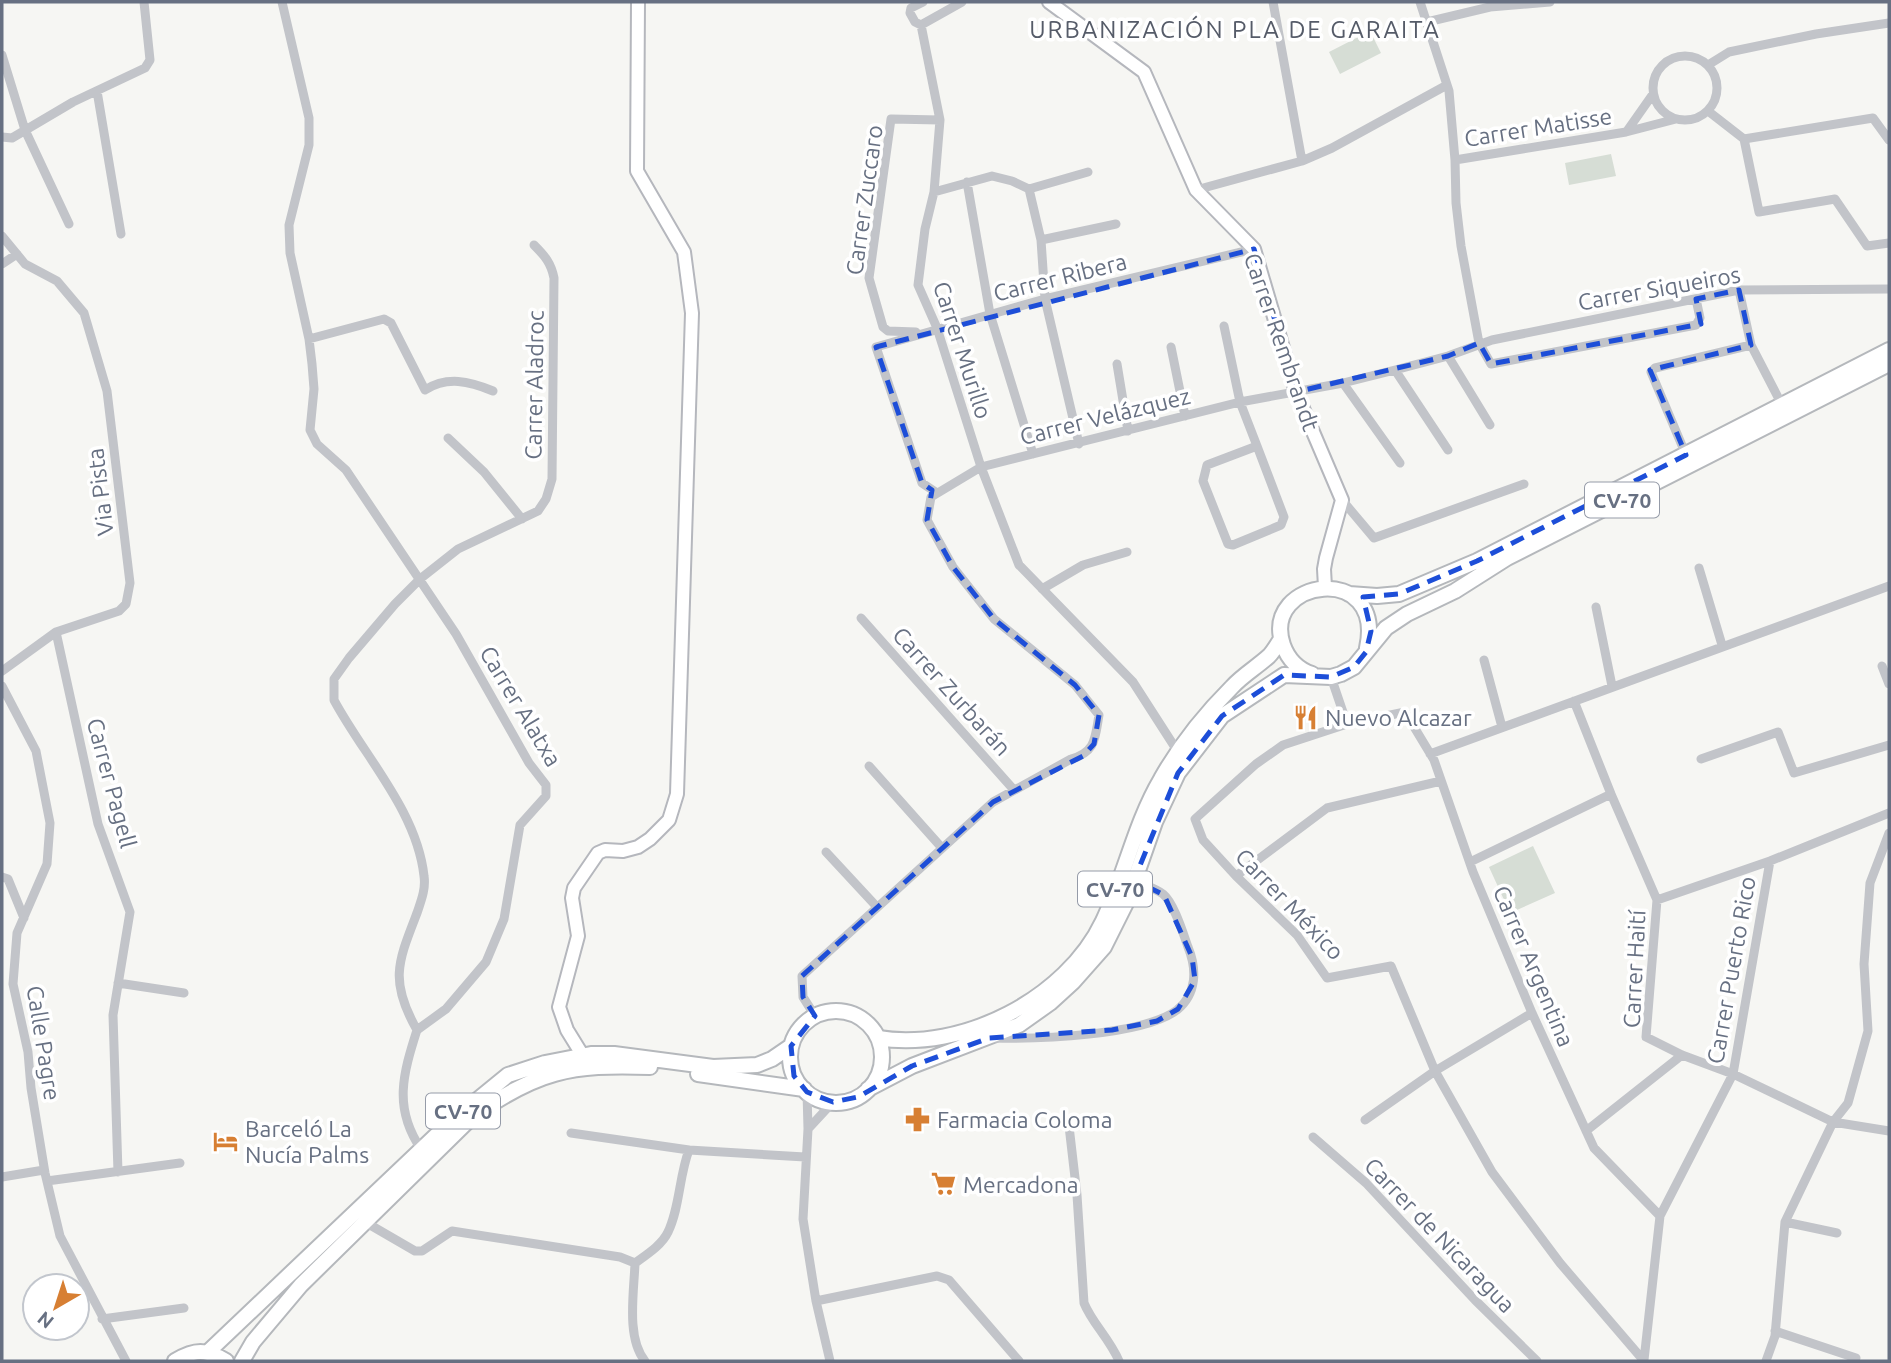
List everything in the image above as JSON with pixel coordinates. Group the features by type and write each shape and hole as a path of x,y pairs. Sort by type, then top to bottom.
{"main road":[{"name":"CV-70","path":"878,1038 907,1041 953,1036 1025,1005 1056,982 1082,953 1102,922 1160,779 1207,714 1233,686 1269,656 1281,639 1282,621 1288,607 1298,596 1311,589 1325,587 1349,594 1399,594 1442,577 1889,350"},
{"name":"CV-70","path":"242,1361 253,1342 301,1285 471,1118 500,1097 534,1080 563,1070 601,1065 657,1067 805,1091 823,1101 846,1101 912,1066 1019,1025 1050,1003 1073,982 1104,947 1128,899 1155,822 1178,773 1222,716 1284,675 1325,677 1354,667 1386,628 1407,614 1455,591 1507,558 1889,364"},
{"path":"1349,594 1358,600 1367,614 1371,631 1366,652"},
{"path":"1281,639 1291,661 1304,671 1325,677"},
{"path":"815,1016 829,1011 844,1011 858,1016 870,1026 878,1038 881,1065 877,1078 868,1089"},
{"name":"CV-70","path":"175,1361 190,1353 208,1352 421,1149 508,1074 545,1063 614,1054 713,1067 757,1065 791,1046 804,1023 815,1016"},
{"path":"791,1046 792,1069 805,1091"},
{"path":"208,1352 226,1361"}],"street":[{"path":"2,137 12,138 73,102 145,68 150,60 144,2"},
{"path":"282,2 309,118 309,145 289,225 290,253 309,339 384,319 391,323 425,390 452,380 469,382 493,391"},
{"path":"583,1056 566,1030 559,1007 578,936 572,898 574,888 598,853 638,847 650,839 669,820 677,794 691,313 684,252 637,171 638,2"},
{"name":"Carrer Murillo","path":"923,2 911,8 910,13 915,22 921,24 940,120 934,192 925,229 918,285 937,328 981,467 1019,565 1133,682 1178,752"},
{"path":"921,24 962,2"},
{"name":"Carrer Rembrandt","path":"1049,2 1144,72 1196,190 1254,249 1296,392 1342,500"},
{"path":"1273,2 1301,161"},
{"name":"Carrer Matisse","path":"1420,2 1447,85 1461,246 1479,343"},
{"path":"1427,22 1490,7 1550,2"},
{"path":"1708,65 1729,52 1816,34 1889,23"},
{"path":"2,55 25,130 69,224"},
{"path":"1683,55 1694,57 1708,65 1715,75 1717,86 1716,97 1707,111 1687,120 1676,119 1663,112 1653,94 1655,74 1664,63 1683,55"},
{"path":"1196,190 1301,161 1332,148 1447,85"},
{"path":"97,91 121,234"},
{"name":"Carrer Matisse","path":"1626,132 1653,94"},
{"path":"1707,111 1744,139 1759,212 1835,200 1867,246 1889,243"},
{"path":"1744,139 1873,118 1889,140"},
{"name":"Carrer Zuccaro","path":"925,332 888,331 883,327 869,278 891,119 940,120"},
{"name":"Carrer Matisse","path":"1455,159 1626,132 1676,119"},
{"path":"934,192 992,176 1012,180 1029,189 1088,172"},
{"path":"967,182 990,314 1033,454"},
{"path":"1029,189 1041,240 1045,299 1079,443"},
{"path":"1041,240 1116,224"},
{"path":"2,236 17,254 2,264"},
{"name":"Carrer Aladroc","path":"417,1030 403,1002 399,975 402,953 425,888 419,852 407,818 334,700 334,679 394,604 420,579 458,549 538,511 546,499 552,479 554,278 547,258 534,246"},
{"name":"Carrer Ribera","path":"934,495 922,483 876,347 1045,299 1254,249"},
{"name":"Via Pista","path":"2,671 56,632 118,611 126,604 130,583 107,391 84,313 57,281 25,264 17,254"},
{"name":"Carrer Siqueiros","path":"1395,370 1448,356 1479,343 1739,290 1889,289"},
{"path":"1739,290 1751,345 1782,405"},
{"path":"1479,343 1491,364 1696,325 1700,318 1696,299"},
{"path":"1224,326 1240,402 1257,446 1284,517 1281,525 1233,545 1228,544 1203,481 1207,465 1257,446"},
{"name":"Carrer Alatxa","path":"309,339 314,389 310,430 317,444 346,470 420,579 456,634 529,763 546,785 546,796 520,825 504,919 486,962 446,1009 417,1030"},
{"path":"1686,455 1651,372 1751,345"},
{"path":"1171,347 1185,416"},
{"path":"1448,356 1490,425"},
{"path":"1116,364 1128,431"},
{"path":"1395,370 1448,450"},
{"name":"Carrer Velázquez","path":"934,495 981,467 1240,402 1343,383 1395,370"},
{"path":"1343,383 1400,463"},
{"path":"448,438 484,472 522,519"},
{"path":"1342,500 1374,538 1524,484"},
{"name":"Carrer Zurbarán","path":"815,1016 803,996 802,975 993,802 1071,759 1083,756 1094,744 1099,715 1075,685 994,619 953,567 927,520 934,495"},
{"path":"1325,587 1324,569 1342,500"},
{"path":"1042,589 1083,565 1127,552"},
{"path":"1699,568 1722,645"},
{"path":"1430,754 1889,586"},
{"path":"1596,607 1612,686"},
{"name":"Carrer Zurbarán","path":"860,618 1014,790"},
{"name":"Carrer Pagell","path":"56,632 98,824 130,912 113,1016 118,1171"},
{"path":"1485,660 1502,727"},
{"path":"1882,666 1889,684"},
{"path":"1325,677 1347,724"},
{"name":"Calle Pagre","path":"2,686 36,751 50,823 47,864 17,933 13,984 28,1052 44,1170 60,1236 126,1361"},
{"name":"Carrer Haití","path":"1574,701 1657,900 1646,1037 1682,1055 1733,1074 1833,1122 1889,1131"},
{"path":"2,712 12,706"},
{"name":"Carrer Argentina","path":"1347,724 1405,712 1430,754 1470,862 1532,1013 1594,1148 1660,1216"},
{"name":"Carrer México","path":"1347,724 1283,745 1256,764 1195,819 1203,840 1297,935 1327,978 1391,966 1435,1071 1492,1172 1560,1263 1644,1361"},
{"path":"1700,759 1778,732 1794,773 1889,745"},
{"path":"869,766 942,848"},
{"path":"1237,876 1327,808 1441,781"},
{"path":"1470,862 1611,794"},
{"path":"1657,900 1770,861 1889,813"},
{"path":"1766,1361 1775,1331 1785,1222 1833,1122 1848,1103 1868,1031 1864,964 1870,883 1889,832"},
{"path":"826,852 877,907"},
{"name":"Carrer Puerto Rico","path":"1644,1361 1660,1216 1733,1074 1770,861"},
{"path":"2,877 8,879 24,918"},
{"path":"989,1038 1024,1038 1112,1030 1157,1021 1178,1009 1190,995 1195,980 1192,957 1164,895 1134,880"},
{"path":"118,983 184,993"},
{"path":"1365,1120 1435,1071 1532,1013"},
{"path":"417,1030 404,1069 402,1108 411,1133 421,1149"},
{"path":"1586,1131 1682,1055"},
{"path":"805,1091 808,1129 803,1219 816,1301 830,1361"},
{"path":"808,1129 833,1102"},
{"path":"1069,1126 1077,1195 1084,1303 1111,1344 1118,1361"},
{"path":"571,1133 689,1150 805,1157"},
{"name":"Carrer de Nicaragua","path":"1313,1137 1366,1184 1475,1300 1537,1361"},
{"path":"645,1361 637,1351 634,1336 635,1263 667,1235 680,1195 689,1150"},
{"path":"47,1181 180,1163"},
{"path":"2,1177 44,1170"},
{"path":"365,1222 415,1251 422,1251 452,1231 620,1257 635,1263"},
{"path":"1785,1222 1837,1233"},
{"path":"816,1301 943,1277 962,1294 1019,1361"},
{"path":"102,1319 184,1308"},
{"path":"1775,1331 1856,1358"}],"highlighted area":[{"path":"1254,249 1296,392 1448,356 1479,343 1491,364 1701,324 1696,299 1739,290 1751,345 1650,370 1686,455 1477,561 1399,594 1363,597 1371,631 1366,652 1354,667 1331,677 1284,675 1222,716 1202,741 1178,773 1134,880 1164,895 1192,957 1195,980 1178,1009 1157,1021 1112,1030 989,1038 912,1066 858,1097 833,1102 807,1092 794,1076 791,1046 815,1016 803,997 802,976 993,802 1083,756 1094,744 1099,715 1075,685 994,619 953,567 927,520 932,490 922,483 876,347"}],"shaded area":[{"path":"1370,31 1381,53 1340,74 1329,52"},
{"path":"1611,154 1616,176 1569,185 1565,163"},
{"path":"1533,846 1555,893 1510,913 1489,867"}],"place":[{"name":"Nuevo Alcazar","path":"1305,717"},
{"name":"Farmacia Coloma","path":"917,1119"},
{"name":"Barceló La Nucía Palms","path":"225,1141"},
{"name":"Mercadona","path":"943,1184"}],"district":[{"name":"URBANIZACIÓN PLA DE GARAITA","path":"1235,29"}]}
